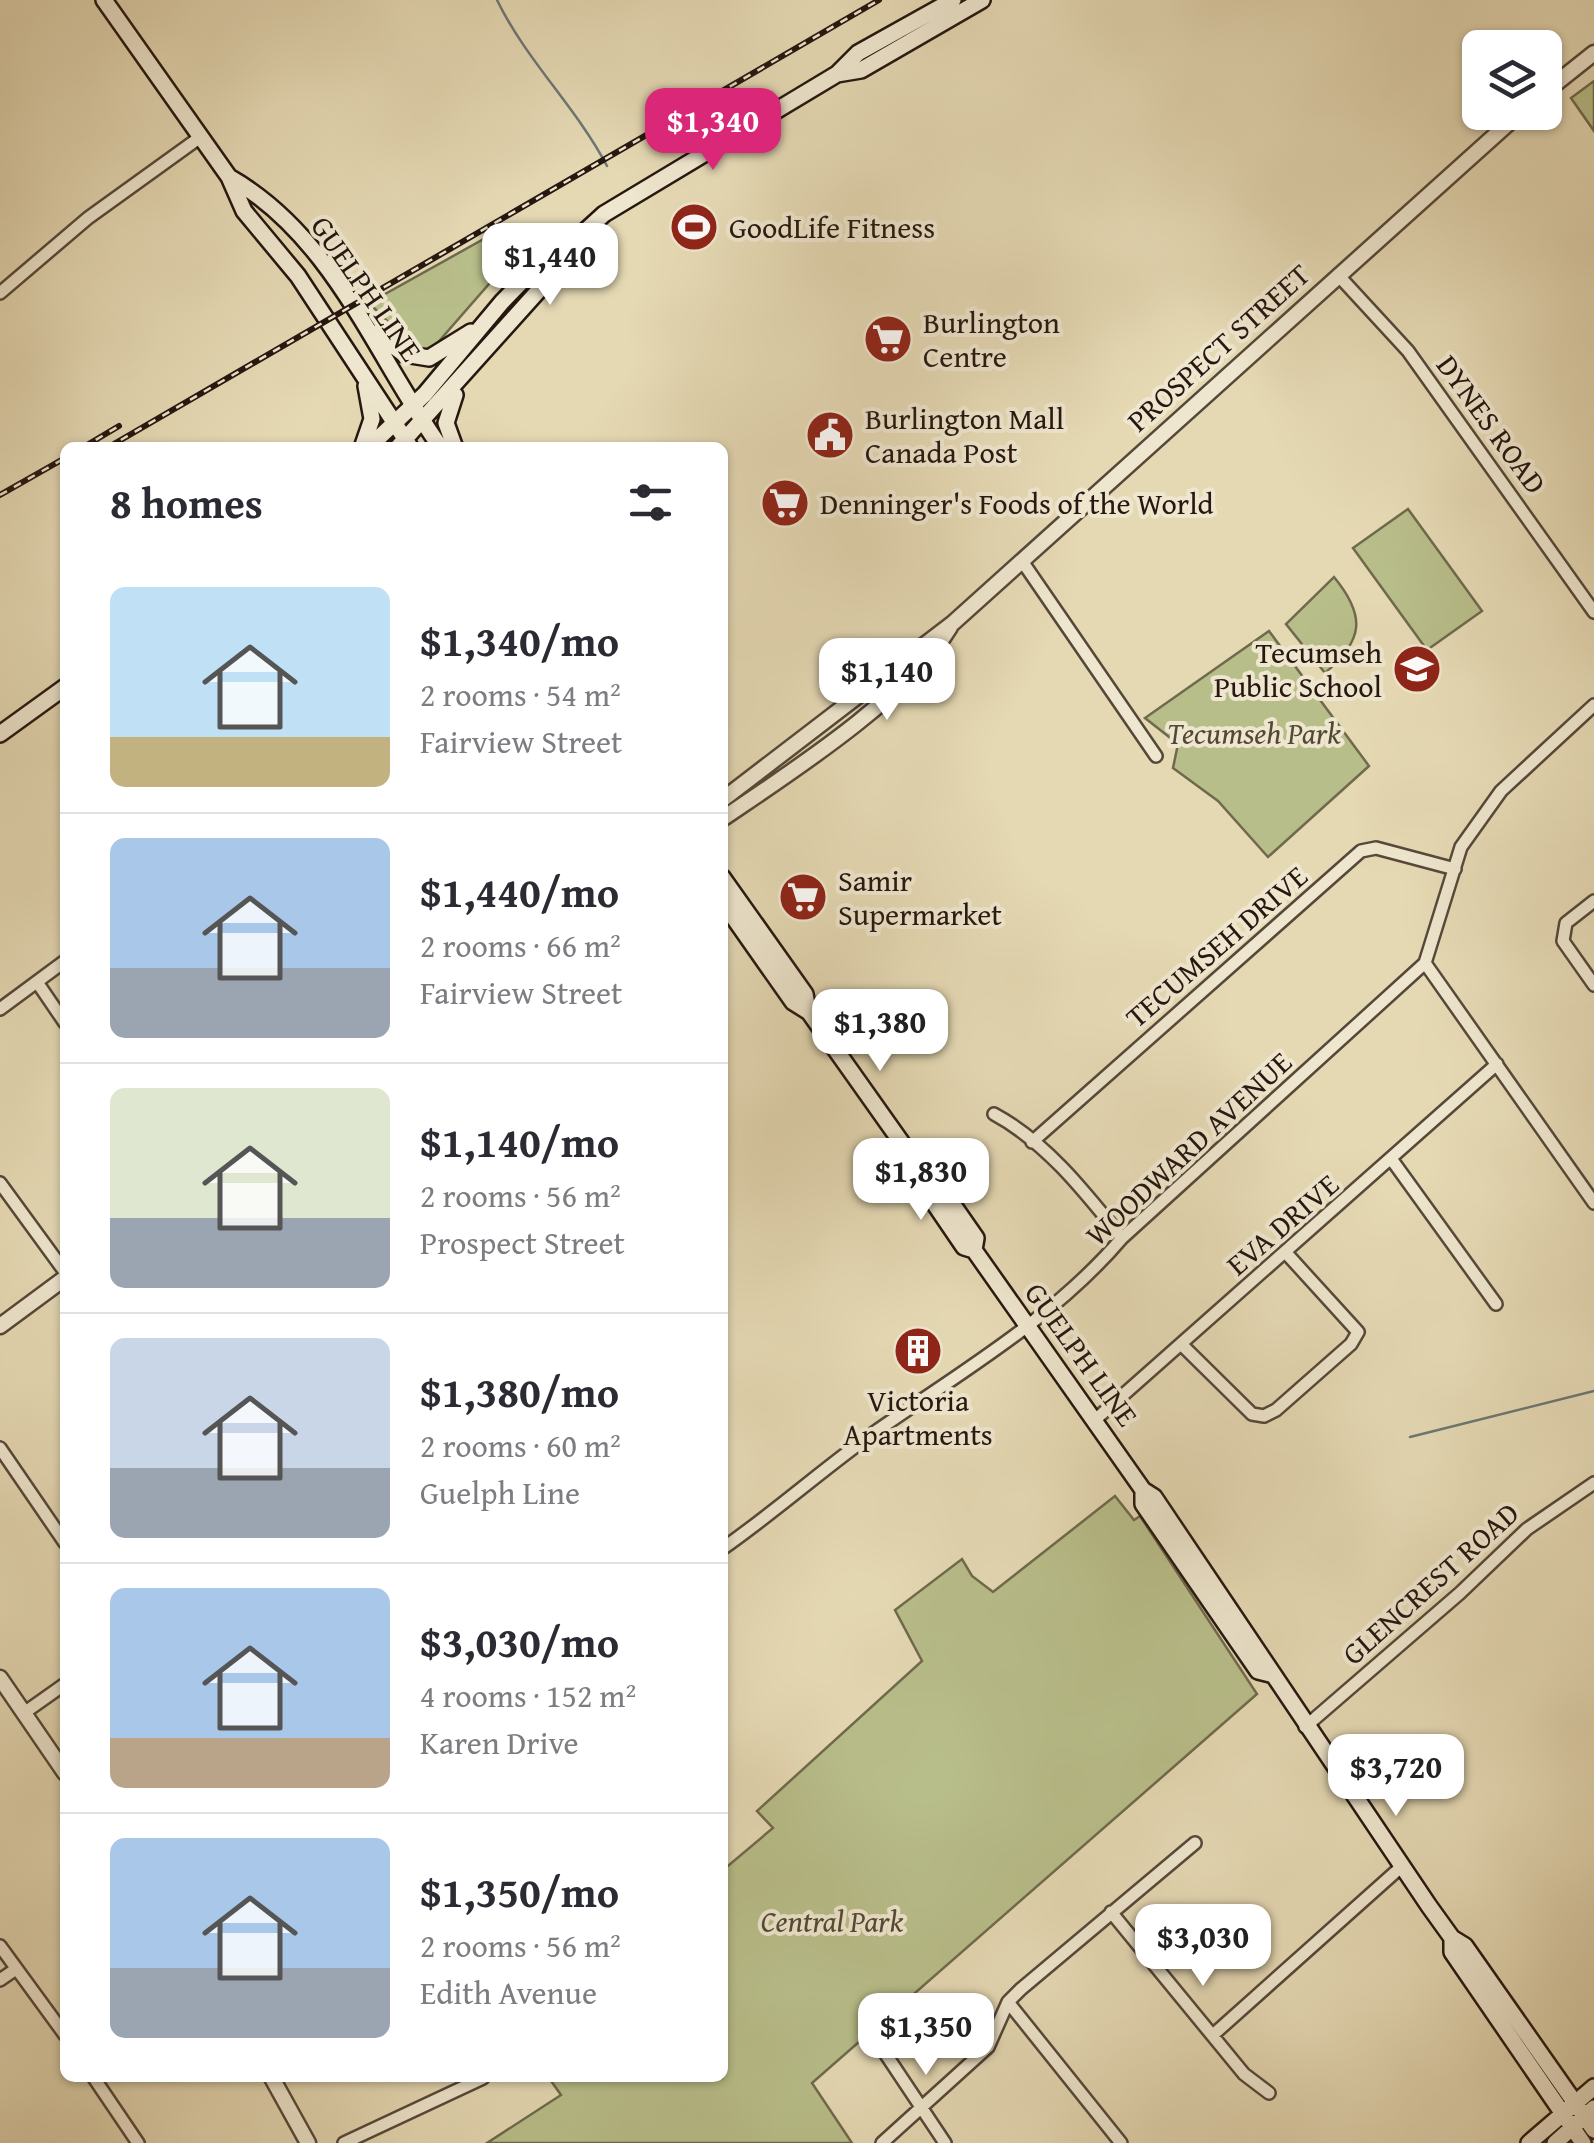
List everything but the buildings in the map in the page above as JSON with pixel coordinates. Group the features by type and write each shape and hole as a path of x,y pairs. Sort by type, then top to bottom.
{"main road":[{"name":"GUELPH LINE","path":"104,0 229,176 244,212 298,276 404,442"},
{"path":"372,442 413,405 552,249 570,245 604,214 837,74 858,53 953,0"},
{"path":"837,74 861,70 982,0"},
{"name":"GUELPH LINE","path":"229,176 262,196 316,252 364,320 437,442"},
{"path":"407,442 530,295 566,260 570,245"},
{"path":"364,320 390,346 420,358 442,354 464,334 480,329"},
{"path":"364,377 372,419 366,442"},
{"path":"453,442 446,423 460,380"},
{"path":"0,734 60,691"},
{"name":"GUELPH LINE","path":"728,885 805,994 808,1010 916,1163 915,1175 964,1247 974,1250 1096,1419 1143,1490 1143,1504 1258,1671 1270,1674 1452,1938 1452,1952 1580,2117 1583,2143"},
{"name":"GUELPH LINE","path":"728,909 793,1002 808,1010"},
{"path":"1555,2143 1580,2117 1594,2087"},
{"path":"1529,2143 1580,2117"}],"street":[{"path":"1562,78 1594,53"},
{"name":"PROSPECT STREET","path":"728,796 847,708 932,634 952,622 1501,130"},
{"path":"0,294 88,218 199,138"},
{"name":"DYNES ROAD","path":"1338,275 1408,351 1594,612"},
{"path":"1022,561 1156,756"},
{"name":"PROSPECT STREET","path":"728,815 846,730 942,641 952,622"},
{"path":"1594,705 1500,791 1461,847 1425,963 1594,1204"},
{"name":"TECUMSEH DRIVE","path":"1032,1142 1361,852 1376,848 1454,870"},
{"path":"1594,901 1566,923 1564,941 1594,985"},
{"name":"WOODWARD AVENUE","path":"728,1544 864,1441 1028,1326 1092,1273 1122,1238 1425,963"},
{"path":"0,1009 60,965"},
{"path":"38,982 60,1015"},
{"name":"EVA DRIVE","path":"1096,1419 1288,1254 1497,1064"},
{"path":"994,1114 1071,1174 1122,1238"},
{"path":"1392,1160 1496,1304"},
{"path":"0,1183 60,1268"},
{"path":"1181,1344 1252,1414 1264,1416 1276,1410 1351,1344 1358,1332 1288,1254"},
{"path":"0,1326 60,1279"},
{"path":"0,1448 60,1527"},
{"name":"GLENCREST ROAD","path":"1304,1726 1460,1593 1527,1529 1594,1482"},
{"path":"0,1678 60,1766"},
{"path":"24,1713 60,1688"},
{"path":"882,2143 988,2047 1008,2002 1196,1844"},
{"path":"1214,2034 1402,1866"},
{"path":"1111,1912 1244,2074 1268,2093"},
{"path":"0,1946 60,2023"},
{"path":"0,1980 16,1969"},
{"path":"1008,2002 1121,2143"},
{"path":"874,2035 945,2143"},
{"path":"97,2082 138,2143"},
{"path":"274,2082 308,2143"},
{"path":"344,2143 474,2082"}],"green space":[{"path":"1594,81 1594,131 1571,98"},
{"path":"498,231 516,253 433,348 417,351 369,303"},
{"path":"1408,509 1482,611 1427,650 1353,548"},
{"path":"1334,577 1352,604 1356,627 1347,650 1325,673 1286,624"},
{"name":"Tecumseh Park","path":"1269,631 1369,766 1268,857 1218,801 1173,768 1178,744 1145,718"},
{"name":"Central Park","path":"1115,1496 1134,1520 1140,1516 1257,1694 812,2083 852,2143 487,2143 561,2095 552,2082 728,2082 728,1866 773,1828 757,1811 922,1661 895,1610 962,1559 972,1576 993,1592"}],"waterway":[{"path":"497,0 607,166"},
{"path":"1410,1437 1594,1391"}],"railway":[{"path":"117,442 879,0"},
{"path":"92,442 119,426"},
{"path":"0,495 60,461"}],"place":[{"name":"GoodLife Fitness","path":"694,227"},
{"name":"Burlington Centre","path":"888,339"},
{"name":"Burlington Mall Canada Post","path":"830,435"},
{"name":"Denninger's Foods of the World","path":"785,503"},
{"name":"Tecumseh Public School","path":"1417,669"},
{"name":"Samir Supermarket","path":"803,897"},
{"name":"Victoria Apartments","path":"918,1351"}]}
